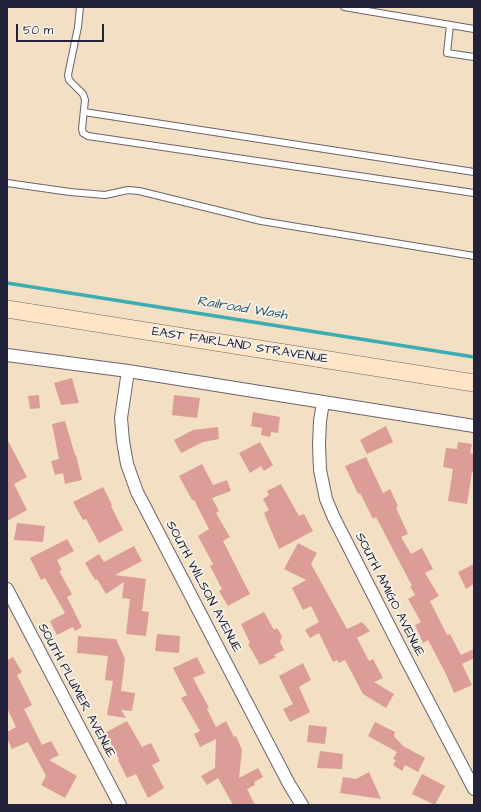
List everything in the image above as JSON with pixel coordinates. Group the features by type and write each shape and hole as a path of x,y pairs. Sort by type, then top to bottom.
{"street":[{"name":"EAST FAIRLAND STRAVENUE","path":"7,309 474,383"},
{"path":"7,355 128,371 474,426"},
{"name":"SOUTH WILSON AVENUE","path":"128,371 121,418 123,441 128,464 137,492 302,805"},
{"name":"SOUTH AMIGO AVENUE","path":"323,402 320,421 319,445 320,470 326,499 405,657 474,789"},
{"name":"SOUTH PLUMER AVENUE","path":"7,589 120,805"}],"lane":[{"path":"80,7 78,27 68,75 69,80 83,94 85,100 82,129 83,133 88,136 474,192"},
{"path":"344,7 474,29"},
{"path":"450,25 447,53 474,57"},
{"path":"84,112 474,172"},
{"path":"7,183 70,192 105,195 128,190 139,191 261,221 474,256"}],"building":[{"path":"72,378 79,403 61,405 54,383"},
{"path":"39,395 40,408 30,409 28,396"},
{"path":"174,395 200,398 197,418 172,415"},
{"path":"253,412 280,417 278,433 271,432 270,437 261,435 262,428 251,426"},
{"path":"65,421 82,480 65,484 63,473 55,475 51,461 59,459 52,424"},
{"path":"386,426 393,442 367,454 360,440"},
{"path":"218,427 219,439 203,442 181,453 174,440 193,430"},
{"path":"7,439 27,477 14,484 27,510 7,521"},
{"path":"260,442 273,465 264,471 261,466 250,473 239,453"},
{"path":"458,442 472,444 470,453 474,454 474,472 472,472 467,504 448,501 453,469 443,467 446,448 457,449"},
{"path":"366,457 383,493 390,489 398,506 396,508 408,534 401,537 411,554 422,548 433,569 425,573 439,596 430,601 447,635 450,634 461,655 474,649 474,658 462,664 472,685 454,693 428,640 423,643 415,625 421,622 408,599 415,595 410,586 412,586 376,517 373,519 360,493 358,494 345,466"},
{"path":"202,464 213,485 227,480 231,491 212,498 219,511 216,513 230,537 223,541 250,594 228,606 219,591 222,589 210,566 213,564 198,536 209,529 194,500 192,500 179,476"},
{"path":"281,484 299,516 304,514 313,531 279,549 264,513 269,510 263,499 269,495 267,491"},
{"path":"103,487 123,530 99,543 86,519 83,520 73,502"},
{"path":"17,523 45,526 43,542 14,540"},
{"path":"67,539 74,551 57,560 62,570 59,571 72,594 67,597 82,627 75,631 73,627 57,635 50,621 65,613 45,578 41,580 30,558"},
{"path":"298,543 317,553 311,564 347,629 362,622 370,631 357,638 369,661 373,659 383,678 374,682 394,694 386,708 363,694 345,660 339,663 337,660 333,662 319,633 310,638 305,630 319,622 311,606 303,610 292,588 306,580 284,569"},
{"path":"134,546 142,561 115,575 146,579 142,611 149,612 146,636 126,634 130,599 122,598 124,582 106,594 97,579 95,580 85,563 99,554 104,562"},
{"path":"474,564 474,584 466,589 458,572"},
{"path":"264,612 274,630 277,628 282,636 280,642 284,650 274,655 276,657 260,665 248,644 250,643 241,624"},
{"path":"157,634 180,636 179,653 155,651"},
{"path":"78,636 116,639 125,659 121,691 135,693 132,711 121,710 126,718 107,715 113,681 105,680 108,656 77,653"},
{"path":"13,657 22,672 17,675 32,705 24,709 42,745 51,741 59,755 49,760 77,776 65,798 41,785 46,776 28,742 12,749 7,738 7,732 16,727 7,708 7,658 8,660"},
{"path":"197,657 205,673 193,678 209,708 207,709 216,727 226,721 234,737 236,736 242,750 239,778 258,768 263,777 254,782 255,785 247,789 255,805 233,805 218,778 207,785 201,776 215,768 216,739 200,747 194,734 200,731 181,698 187,695 173,668"},
{"path":"303,663 311,680 299,687 310,712 290,722 283,709 293,704 279,676"},
{"path":"127,721 142,747 151,743 160,761 152,765 164,788 148,798 136,774 127,778 105,733"},
{"path":"375,722 395,732 394,736 403,746 425,758 418,772 405,765 402,771 393,765 396,760 393,759 397,752 368,736"},
{"path":"309,725 327,727 325,744 307,742"},
{"path":"320,751 343,754 342,769 317,768"},
{"path":"369,772 381,799 340,793 343,777 356,779"},
{"path":"422,774 445,786 435,805 412,794"}],"waterway":[{"name":"Railroad Wash","path":"7,283 474,357"}]}
